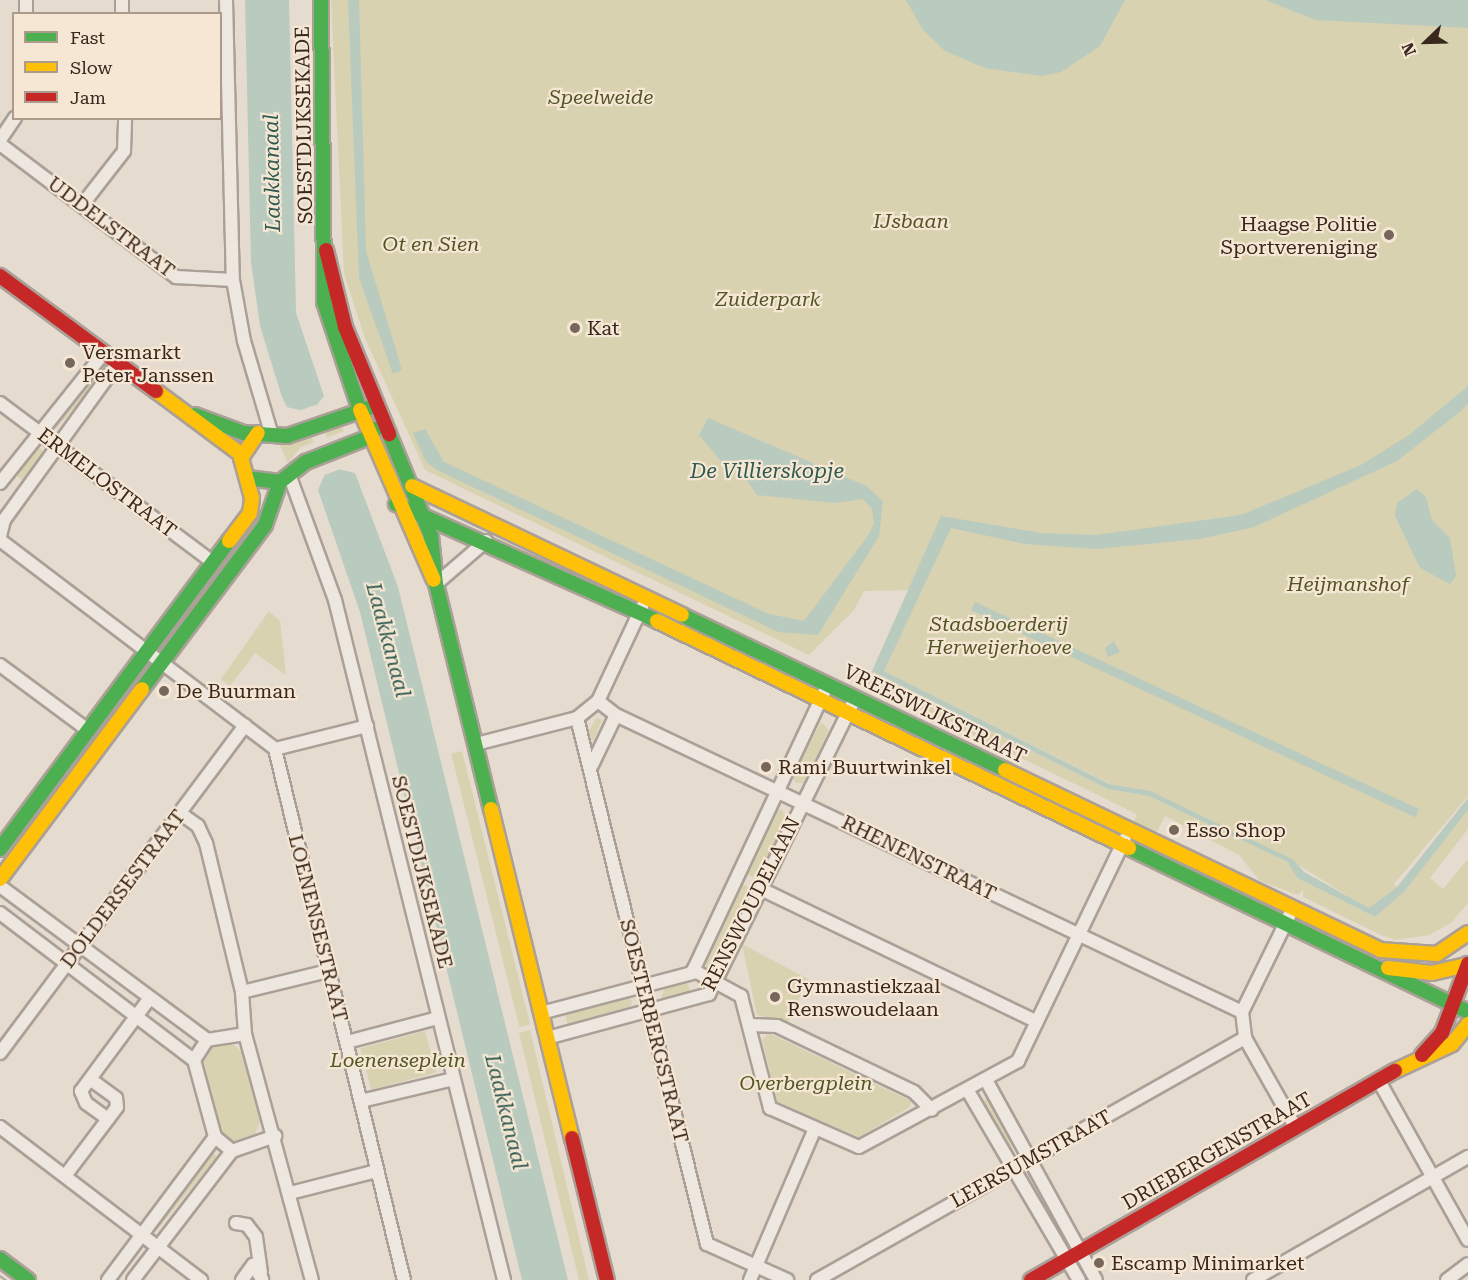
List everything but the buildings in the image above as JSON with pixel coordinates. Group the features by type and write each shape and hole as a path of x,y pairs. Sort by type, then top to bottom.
{"main road":[{"name":"SOESTDIJKSEKADE","path":"321,0 326,250 324,302 369,437 396,504 436,584"},
{"name":"SOESTDIJKSEKADE","path":"326,250 345,327 423,512 433,545 436,584 607,1280"},
{"path":"0,276 242,455 247,478 250,513 210,561 84,728 0,849"},
{"path":"185,413 270,433 316,428 360,408 383,414 369,437 326,454 288,477 247,478"},
{"path":"242,455 270,433"},
{"path":"0,879 265,525 288,477"},
{"name":"VREESWIJKSTRAAT","path":"412,486 1386,952 1420,956 1445,951 1468,933"},
{"name":"VREESWIJKSTRAAT","path":"396,504 423,512 640,613 1381,967 1406,985 1461,1005 1468,1012"},
{"path":"1445,951 1468,963"},
{"name":"VREESWIJKSTRAAT","path":"1381,967 1410,974 1468,963"},
{"name":"DRIEBERGENSTRAAT","path":"1422,1055 1442,1033 1461,1005 1468,963"},
{"path":"1452,1044 1468,1024"},
{"name":"DRIEBERGENSTRAAT","path":"1030,1280 1422,1055 1452,1044"},
{"path":"0,1259 28,1280"}],"street":[{"path":"226,0 233,280 244,341 270,433"},
{"path":"0,142 14,120"},
{"path":"82,205 124,152 124,120"},
{"name":"UDDELSTRAAT","path":"0,142 176,277 233,280"},
{"path":"0,483 103,354"},
{"path":"117,364 60,447 4,520 0,538 275,749 367,726"},
{"name":"ERMELOSTRAAT","path":"0,403 210,561"},
{"name":"SOESTDIJKSEKADE","path":"288,477 335,600 504,1280"},
{"path":"436,584 486,541"},
{"path":"476,744 577,718 598,701 646,598"},
{"path":"0,665 84,728"},
{"name":"RENSWOUDELAAN","path":"541,1013 645,987 693,970 827,684"},
{"name":"RENSWOUDELAAN","path":"547,1038 701,1000 716,982 855,698"},
{"name":"RHENENSTRAAT","path":"598,701 616,715 1242,1012"},
{"path":"592,765 616,715"},
{"name":"SOESTERBERGSTRAAT","path":"577,718 592,765 707,1244 756,1266"},
{"name":"DOLDERSESTRAAT","path":"0,1053 245,724"},
{"name":"LOENENSESTRAAT","path":"275,749 404,1280"},
{"path":"180,813 198,825 206,843 242,992 245,1034 291,1192 312,1280"},
{"path":"693,970 741,996 751,1025 770,1108 859,1147 968,1091 1018,1061 1129,830"},
{"path":"0,886 207,1040 245,1034"},
{"path":"761,889 1038,1022"},
{"path":"1293,908 1242,1012 1245,1038 1296,1128"},
{"path":"0,914 194,1060 215,1137 231,1150"},
{"path":"242,992 328,971"},
{"path":"108,1119 83,1099 81,1091 149,999"},
{"path":"347,1042 438,1018"},
{"path":"751,1025 777,1026 914,1092 932,1110"},
{"name":"LEERSUMSTRAAT","path":"818,1280 1245,1038"},
{"path":"194,1060 207,1040"},
{"path":"1452,1044 1468,1040"},
{"path":"65,1176 108,1119 116,1098 90,1079"},
{"path":"361,1101 453,1079"},
{"path":"986,1080 1096,1280"},
{"path":"1379,1081 1468,1240"},
{"path":"968,1091 1012,1170 1079,1280"},
{"path":"0,1127 201,1280"},
{"path":"750,1280 815,1128"},
{"path":"133,1280 231,1150 274,1136"},
{"path":"108,1280 215,1137"},
{"path":"1253,1280 1468,1157"},
{"path":"291,1192 377,1171"},
{"path":"236,1223 247,1225 256,1238 262,1277"},
{"path":"242,1280 253,1264 262,1277"},
{"path":"1447,1280 1468,1264"},
{"path":"756,1266 787,1280"}],"green space":[{"name":"Zuiderpark","path":"331,0 1468,0 1468,796 1394,884 1397,887 1369,909 1297,864 1147,791 1110,784 884,671 940,548 913,590 864,591 854,610 809,655 425,470 365,338 344,274"},
{"path":"97,368 104,374 57,428 50,422"},
{"path":"341,425 344,431 301,447 288,463 279,443"},
{"path":"37,446 46,453 24,481 15,474"},
{"path":"269,611 280,621 286,675 255,653 230,686 221,679"},
{"path":"872,671 1108,789 1149,796 1289,862 1297,878 1375,917 1405,891 1468,810 1468,829 1430,878 1443,889 1468,859 1468,903 1451,923 1429,935 1395,940 1381,935 1303,897 1303,889 1298,895 1260,881 1239,855 1165,816 1156,834 1133,823 1137,814 866,683"},
{"path":"596,718 602,720 593,741 588,734"},
{"path":"821,722 829,730 804,783 796,783 792,776"},
{"path":"462,751 530,1025 520,1027 451,754"},
{"path":"782,809 786,819 758,879 746,874 775,811"},
{"path":"741,883 753,889 716,966 707,969 704,960"},
{"name":"Gymnastiekzaal Renswoudelaan","path":"742,944 808,979 788,1022 757,1015"},
{"path":"687,983 692,994 661,999 664,989"},
{"path":"627,998 632,1000 630,1010 568,1026 565,1013"},
{"path":"530,1030 589,1280 579,1280 519,1033"},
{"name":"Loenenseplein","path":"425,1031 436,1073 371,1090 360,1048"},
{"name":"Overbergplein","path":"769,1033 911,1101 910,1107 859,1137 777,1102 762,1040"},
{"path":"230,1041 245,1055 261,1119 253,1139 231,1143 216,1129 199,1063 209,1043"},
{"path":"988,1098 1013,1145 1007,1148 981,1103"},
{"path":"211,1152 217,1156 158,1229 156,1225"}],"water":[{"name":"Laakkanaal","path":"245,0 289,0 296,313 324,396 315,407 338,469 355,473 398,587 568,1280 522,1280 360,612 318,490 326,472 304,411 287,407 282,397 260,326 251,262"},
{"path":"348,0 359,0 366,251 402,370 393,374 359,278"},
{"path":"906,0 1125,0 1100,46 1061,72 1042,76 985,68 945,51 923,30"},
{"path":"1265,0 1468,0 1468,28 1316,20"},
{"path":"1468,386 1468,403 1461,411 1397,461 1254,527 1200,539 1096,549 1025,544 951,528 884,671 1109,784 1150,791 1294,860 1304,872 1369,908 1397,887 1468,798 1468,810 1405,891 1375,917 1297,878 1288,862 1149,796 1108,789 872,671 941,516 1041,533 1096,535 1241,515 1361,465 1409,435"},
{"name":"De Villierskopje","path":"708,418 866,486 883,501 879,536 818,635 778,632 437,470 426,462 413,433 425,429 444,462 769,614 804,621 867,537 874,524 872,509 863,499 835,503 757,495 741,472 720,460 699,435"},
{"path":"1417,489 1426,497 1432,520 1450,538 1456,576 1450,584 1420,568 1395,516 1397,503"},
{"path":"975,602 1419,809 1415,817 971,610"},
{"path":"1114,641 1120,652 1108,657 1105,648"}],"pier":[{"path":"315,405 339,470 325,475 302,410"}],"tram line":[{"path":"0,1276 6,1280"}],"traffic: fast":[{"path":"321,0 324,302 360,410"},
{"path":"195,415 244,433 287,436 369,408"},
{"path":"247,478 280,482 306,462 369,437 376,429"},
{"path":"389,434 431,536 436,584 491,809"},
{"path":"142,689 265,525 280,482"},
{"path":"396,504 657,621"},
{"path":"0,849 229,541"},
{"path":"682,615 1005,770"},
{"path":"1129,848 1468,1012"},
{"path":"0,1259 28,1280"}],"traffic: slow":[{"path":"156,391 242,455"},
{"path":"360,410 434,580"},
{"path":"229,541 250,513 252,498 241,458 258,433"},
{"path":"412,486 682,615"},
{"path":"657,621 1129,848"},
{"path":"0,879 142,689"},
{"path":"1005,770 1380,950 1437,954 1468,933"},
{"path":"491,809 572,1138"},
{"path":"1388,968 1432,973 1468,965"},
{"path":"1395,1071 1452,1044 1468,1024"}],"traffic: jam":[{"path":"326,250 345,327 389,434"},
{"path":"0,276 156,391"},
{"path":"1422,1055 1442,1033 1468,964"},
{"path":"1031,1280 1395,1071"},
{"path":"572,1138 607,1280"}],"place":[{"name":"Haagse Politie Sportvereniging","path":"1389,235"},
{"name":"Kat","path":"575,328"},
{"name":"Versmarkt Peter Janssen","path":"70,363"},
{"name":"De Buurman","path":"164,691"},
{"name":"Rami Buurtwinkel","path":"766,767"},
{"name":"Esso Shop","path":"1174,830"},
{"name":"Gymnastiekzaal Renswoudelaan","path":"775,997"},
{"name":"Escamp Minimarket","path":"1099,1263"}],"park label":[{"name":"Speelweide","path":"601,97"},
{"name":"IJsbaan","path":"911,221"},
{"name":"Ot en Sien","path":"431,244"},
{"name":"Heijmanshof","path":"1348,584"},
{"name":"Stadsboerderij Herweijerhoeve","path":"999,636"}]}
